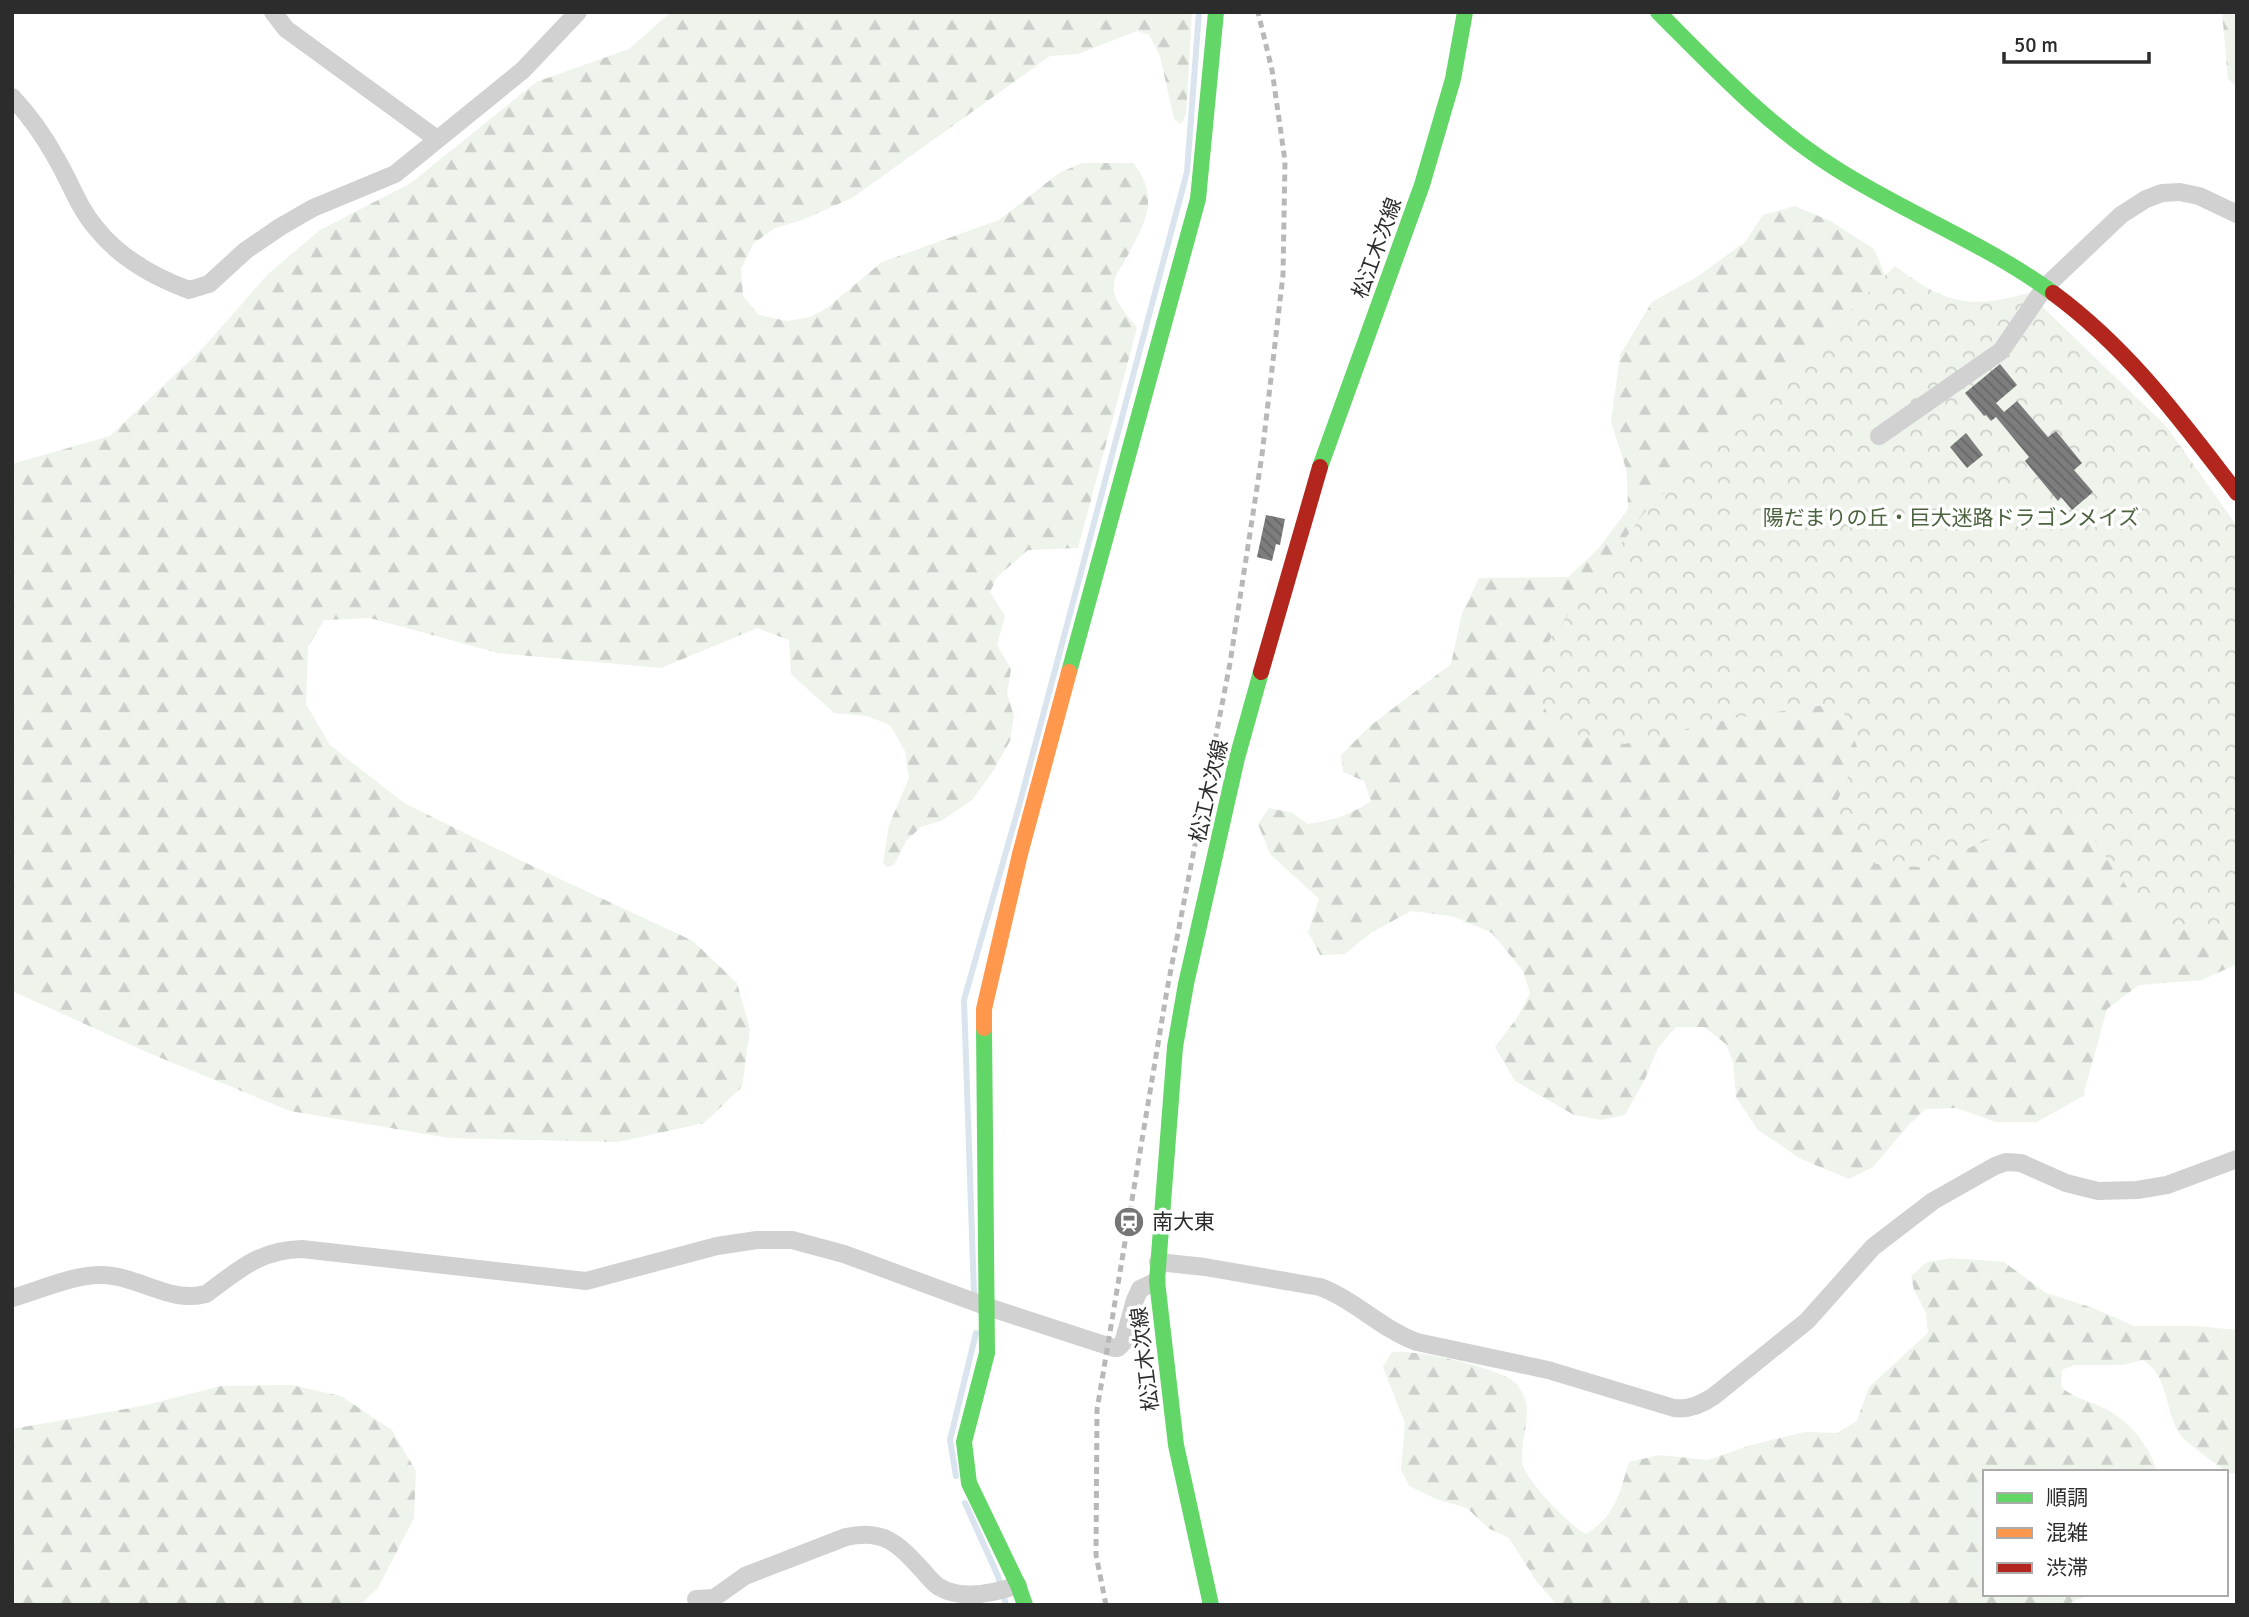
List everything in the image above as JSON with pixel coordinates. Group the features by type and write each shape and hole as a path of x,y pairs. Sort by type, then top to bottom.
{"street":[{"path":"273,12 286,29 437,139"},
{"path":"12,97 37,126 96,228 116,248 147,271 189,290 209,284 245,251 313,208 395,174 416,159 523,70 578,12"},
{"path":"1025,1605 1008,1588 969,1483 964,1442 987,1353 978,1304 984,1009 1020,854 1198,199 1205,153 1216,12"},
{"name":"松江木次線","path":"1211,1605 1176,1445 1157,1281 1175,1047 1186,984 1237,758 1307,507 1422,185 1453,79 1465,12"},
{"path":"1658,12 1774,124 1803,147 2045,287 2107,336 2148,379 2237,493"},
{"path":"1879,436 2001,351 2045,287 2121,215 2146,199 2162,193 2180,192 2199,196 2237,214"},
{"path":"1158,1262 1205,1266 1320,1287 1336,1293 1399,1335 1417,1342 1548,1370 1683,1409 1694,1407 1714,1396 1807,1321 1873,1247 1933,1200 1995,1166 2006,1162 2021,1163 2066,1183 2098,1191 2137,1190 2177,1182 2237,1159"},
{"path":"12,1298 80,1278 100,1275 120,1277 182,1297 198,1297 255,1259 285,1249 586,1282 717,1246 757,1240 793,1240 844,1254 978,1304 1114,1349 1118,1348 1127,1332 1140,1289 1157,1281"},
{"path":"696,1599 714,1598 745,1576 863,1533 883,1537 895,1544 942,1589 971,1595 1008,1588"}],"green space":[{"path":"671,12 1192,12 1186,115 1181,124 1174,119 1160,56 1149,35 1137,31 1078,54 1050,56 852,198 802,220 775,228 754,243 741,268 743,296 759,315 787,321 810,317 827,308 882,262 999,220 1059,173 1082,163 1133,163 1142,176 1147,188 1147,212 1114,284 1117,301 1137,328 1078,548 1028,550 997,577 990,592 1005,616 997,645 1011,669 1007,694 1014,716 1010,741 993,771 972,800 941,821 921,827 906,841 894,865 887,867 883,863 889,825 909,778 905,751 890,725 867,716 834,713 791,674 789,640 757,628 661,668 498,653 370,618 324,620 308,647 306,704 330,745 404,803 693,941 737,983 750,1029 742,1087 704,1123 618,1142 449,1138 290,1111 149,1053 12,991 12,464 110,436 202,349 268,274 320,230 411,183 536,82 629,49"},
{"path":"2222,12 2237,12 2237,87 2228,79"},
{"path":"1795,206 1830,221 1874,249 1887,280 1804,671 2022,797 2237,879 2237,964 2202,980 2139,985 2107,1009 2083,1096 2037,1122 1996,1122 1956,1108 1925,1109 1873,1167 1849,1179 1801,1159 1758,1130 1736,1097 1733,1062 1726,1044 1704,1027 1676,1027 1658,1048 1625,1115 1601,1120 1574,1115 1515,1081 1495,1047 1517,1018 1530,993 1523,971 1492,933 1452,916 1411,911 1372,932 1345,954 1320,955 1308,932 1319,899 1270,854 1258,824 1269,808 1293,813 1307,824 1341,817 1371,801 1364,781 1343,772 1341,755 1370,726 1451,664 1462,613 1479,578 1568,577 1599,548 1628,509 1627,472 1611,422 1620,355 1652,302 1697,277 1745,242 1763,215"},
{"name":"陽だまりの丘・巨大迷路ドラゴンメイズ","path":"1895,266 1928,288 1958,300 1990,301 2028,293 2166,426 2237,526 2237,921 2158,932 2084,825 2045,818 1920,867 1876,864 1834,808 1859,752 1840,703 1733,718 1625,744 1557,732 1537,693 1543,649 1644,513"},
{"path":"1951,1258 2004,1262 2046,1293 2093,1308 2134,1326 2196,1326 2237,1330 2237,1474 2228,1473 2228,1470 2224,1470 2181,1436 2162,1383 2143,1360 2122,1365 2074,1365 2062,1370 2061,1387 2116,1415 2141,1440 2156,1470 1983,1470 1983,1596 2086,1596 2066,1605 1557,1605 1537,1582 1509,1538 1488,1528 1467,1508 1436,1499 1409,1486 1401,1469 1405,1423 1383,1367 1392,1352 1419,1353 1475,1365 1506,1377 1520,1389 1527,1409 1522,1455 1525,1470 1549,1501 1586,1534 1610,1512 1629,1462 1660,1455 1708,1460 1751,1445 1805,1432 1837,1433 1857,1421 1869,1387 1928,1333 1926,1313 1914,1290 1911,1276 1927,1262"},
{"path":"291,1385 341,1396 392,1430 416,1471 414,1518 378,1588 360,1605 12,1605 12,1429 142,1406 221,1386"}],"building":[{"path":"2000,364 2017,385 1996,403 2004,412 2017,401 2048,437 2056,431 2082,463 2074,470 2093,492 2072,510 2061,497 2058,501 2025,461 2029,457 1996,417 1991,421 1984,416 1965,393"},
{"path":"1966,433 1983,455 1967,468 1950,447"},
{"path":"1266,515 1285,519 1280,545 1276,544 1272,561 1257,557"}],"waterway":[{"path":"974,1294 964,1000 1019,806 1187,172 1199,12"},
{"path":"956,1476 950,1440 976,1333"},
{"path":"965,1503 998,1576 1006,1605"}],"railway":[{"path":"1106,1605 1096,1555 1097,1410 1167,990 1230,663 1262,455 1283,275 1285,161 1272,70 1258,12"}],"traffic: fast":[{"path":"1069,672 1198,199 1216,12"},
{"path":"1320,467 1422,185 1453,79 1465,12"},
{"path":"1658,12 1742,95 1810,151 1862,184 2000,259 2053,293"},
{"path":"1211,1605 1176,1445 1157,1281 1175,1047 1186,984 1237,758 1261,672"},
{"path":"984,1028 987,1353 964,1442 969,1483 1025,1605"}],"traffic: slow":[{"path":"984,1028 984,1009 1020,854 1069,672"}],"traffic: jam":[{"path":"2053,293 2106,337 2130,361 2237,493"},
{"path":"1261,672 1320,467"}],"place":[{"name":"南大東","path":"1129,1222"}]}
